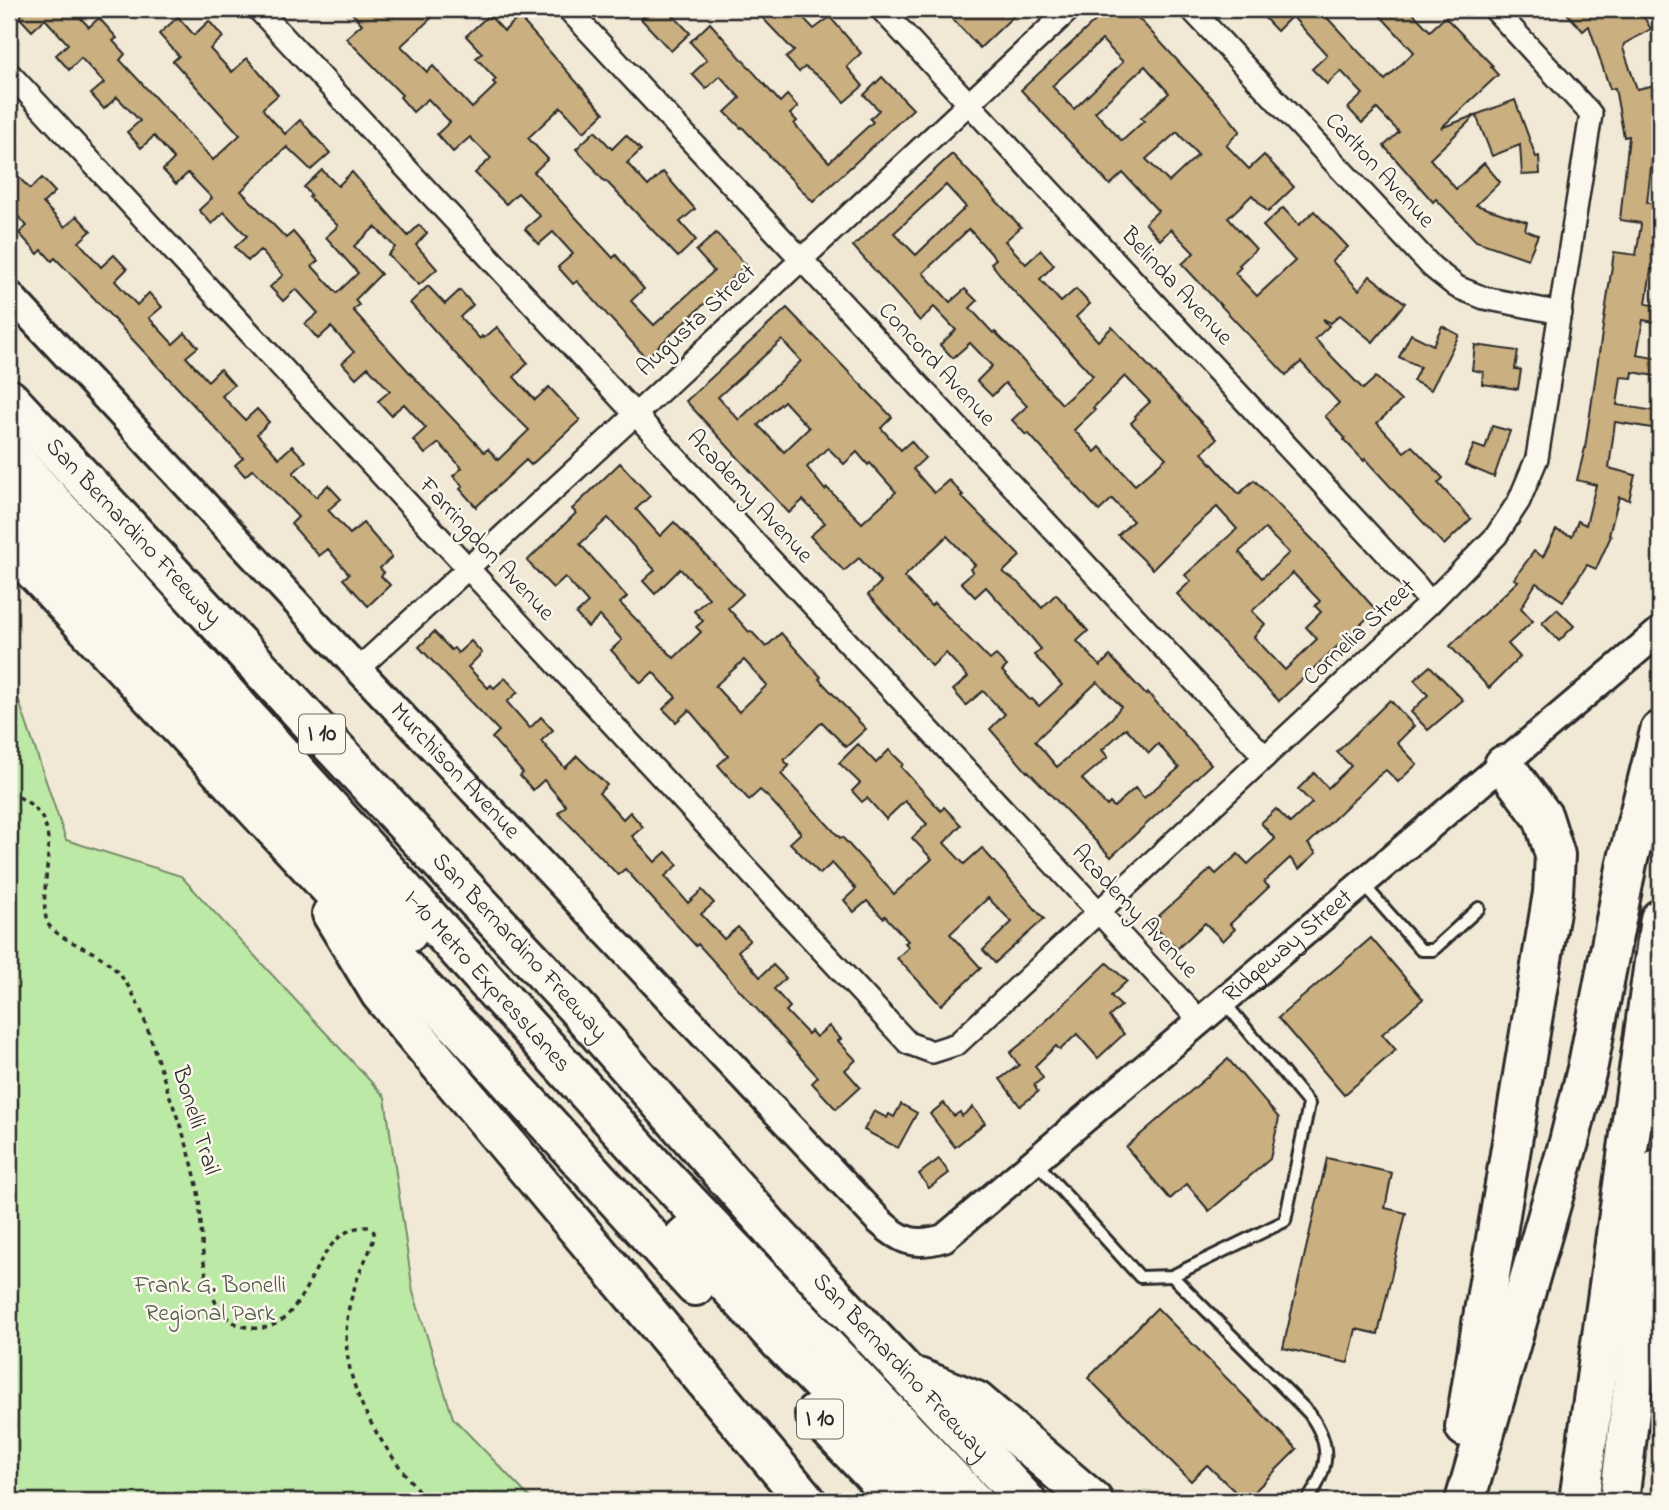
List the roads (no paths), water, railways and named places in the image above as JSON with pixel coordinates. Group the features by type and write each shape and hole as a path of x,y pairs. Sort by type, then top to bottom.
{"highway":[{"name":"San Bernardino Freeway","path":"9,399 564,995 775,1233 1026,1501"},
{"name":"I-10 Metro ExpressLanes","path":"9,454 651,1163 973,1501"},
{"name":"I-10 Metro ExpressLanes","path":"9,495 778,1340 936,1501"},
{"name":"I 10","path":"9,544 898,1501"},
{"path":"1465,1501 1569,1142 1588,1065 1627,863 1660,731"},
{"path":"1452,1501 1553,893 1555,855 1543,817 1504,765"},
{"path":"291,846 380,993 806,1501"},
{"path":"1579,1501 1660,919"},
{"path":"1619,1501 1660,1168"},
{"path":"906,1373 976,1401 1093,1501"}],"street":[{"name":"Academy Avenue","path":"258,9 1200,1021"},
{"name":"Concord Avenue","path":"568,9 1265,757"},
{"name":"Belinda Avenue","path":"881,9 1407,575 1430,603"},
{"name":"Augusta Street","path":"358,669 468,570 1070,9"},
{"name":"Carlton Avenue","path":"1191,9 1432,267 1457,287 1484,298 1561,313"},
{"name":"Cornelia Street","path":"932,1052 957,1044 1430,603 1496,536 1519,501 1537,458 1591,114 1494,9"},
{"name":"Farringdon Avenue","path":"9,73 908,1043 932,1052"},
{"name":"Murchison Avenue","path":"9,293 358,669 878,1221 907,1241"},
{"name":"Ridgeway Street","path":"907,1241 926,1243 944,1238 1660,631"}],"lane":[{"path":"1363,884 1421,950 1433,950 1479,908"},
{"path":"1035,1161 1140,1277 1172,1276 1285,1221 1309,1104 1224,1002"},
{"path":"1172,1276 1309,1413 1322,1430 1325,1452 1322,1479 1307,1501"}],"park label":[{"name":"Frank G. Bonelli Regional Park","path":"210,1300"}]}
